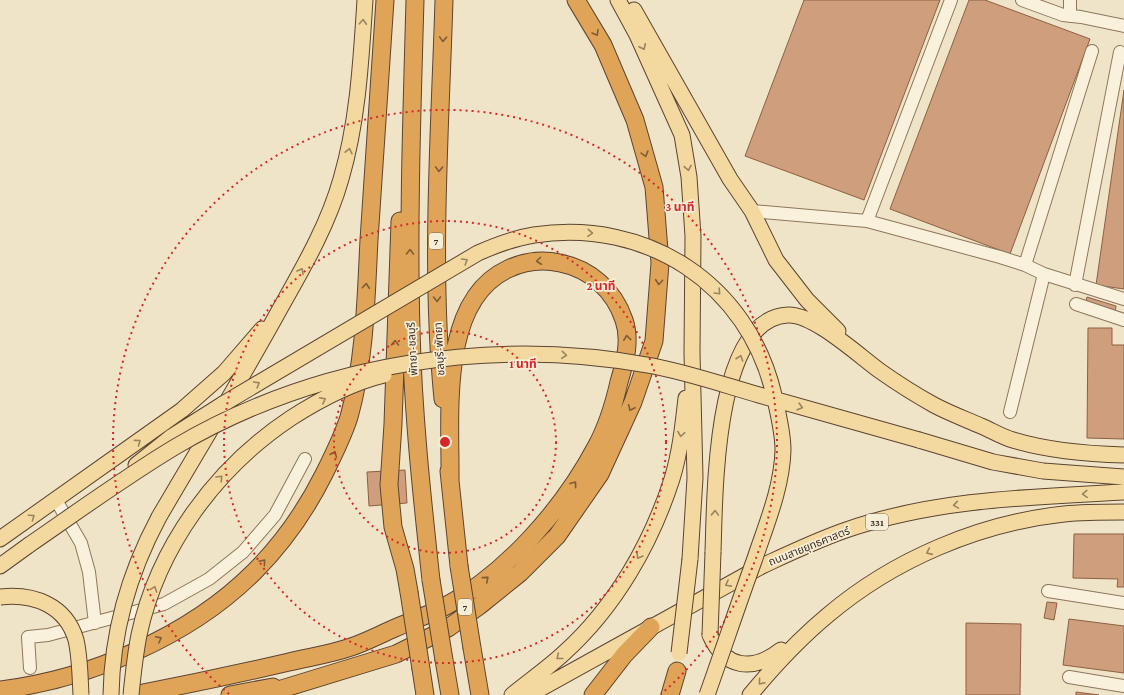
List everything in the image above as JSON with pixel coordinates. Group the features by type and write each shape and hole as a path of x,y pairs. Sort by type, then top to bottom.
{"highway":[{"path":"16,695 126,656 165,636 206,612 254,572 289,532 310,502 331,461 348,419 358,378 367,282 385,0"},
{"name":"พัทยา-ชลบุรี","path":"415,0 410,279 411,332 419,471 431,580 450,695"},
{"name":"ชลบุรี-พัทยา","path":"444,0 436,245 437,345 459,566 480,692"},
{"path":"262,695 396,654 448,628 479,606 520,573 556,536 600,474 634,402 654,341 660,263 654,187 634,120 604,45 576,0"},
{"path":"413,68 399,229 393,424 389,472 393,527 405,570 425,695"},
{"path":"132,695 238,674 352,647 444,607 478,586 509,560 544,522 576,481 598,446 613,407 628,348 625,322 614,298 596,278 573,265 547,260 521,263 497,274 478,292 465,314 456,342 452,378 450,482"},
{"path":"593,695 624,655 651,627"},
{"path":"672,695 677,671"},
{"path":"0,690 31,686 61,679"},
{"path":"230,695 307,680"}],"main road":[{"path":"111,695 116,637 122,608 130,579 144,545 159,517 243,376 316,244 330,213 341,181 355,121 365,0"},
{"path":"618,0 637,35 682,135 689,177 693,236 692,353 695,478 690,559 677,671"},
{"path":"627,0 646,29 730,180 752,211 776,260 807,300 881,372"},
{"path":"71,516 171,437 478,253 503,242 534,235 590,233 616,236 644,245 680,263 709,282 734,309 757,346 771,380 780,418 782,450 780,478 772,510 707,695"},
{"path":"0,539 182,410 224,373 282,305"},
{"path":"1124,455 1086,454 1013,440 934,404 881,372 817,325 802,317 788,315 773,318 759,327 744,344 720,424 716,457 710,635 715,646 722,655 733,661 746,664 760,663 773,657 860,590 894,570 965,537 1001,526 1064,514 1124,512"},
{"path":"512,695 565,653 610,601 640,554 652,530 672,478 681,436 692,353"},
{"path":"0,566 71,516 175,447 228,419 296,391 337,377 378,368 469,356 553,354 654,366 993,462 1036,470 1077,475 1124,477"},
{"path":"132,695 139,634 160,573 177,538 194,511 212,487 239,458 269,433 304,409 340,391 380,376 469,356"},
{"name":"ถนนสายยุทธศาสตร์","path":"529,695 762,566 802,547 847,530 901,515 960,504 1009,498 1124,492"},
{"path":"0,597 30,597 48,604 61,614 70,626 76,640 81,695"},
{"path":"750,695 777,663 828,614"}],"street":[{"path":"867,221 951,0"},
{"path":"1022,0 1052,12 1124,26"},
{"path":"1070,0 1070,16"},
{"path":"1025,265 1092,51"},
{"path":"1075,285 1120,52"},
{"path":"752,211 867,221 1025,265 1044,274 1075,285 1124,300"},
{"path":"1010,412 1044,274"},
{"path":"1076,304 1124,320"},
{"path":"30,668 28,637 48,635 164,604 209,579 243,552 276,515 305,460"},
{"path":"56,500 81,543 89,572 95,623"},
{"path":"1048,591 1124,603"},
{"path":"1069,677 1124,686"}],"building":[{"path":"804,0 940,0 864,200 745,156"},
{"path":"969,0 985,0 1090,39 1010,254 890,209"},
{"path":"1124,90 1124,289 1096,285"},
{"path":"1087,297 1116,306 1115,313 1085,304"},
{"path":"1088,328 1112,328 1112,345 1124,345 1124,439 1087,438"},
{"path":"405,470 407,503 369,506 367,472"},
{"path":"1074,534 1124,534 1124,587 1117,587 1118,579 1073,578"},
{"path":"1047,602 1057,603 1054,620 1044,618"},
{"path":"1069,619 1124,626 1124,673 1063,665"},
{"path":"966,623 1021,624 1020,695 966,695"},
{"path":"1076,692 1099,695 1076,695"}]}
